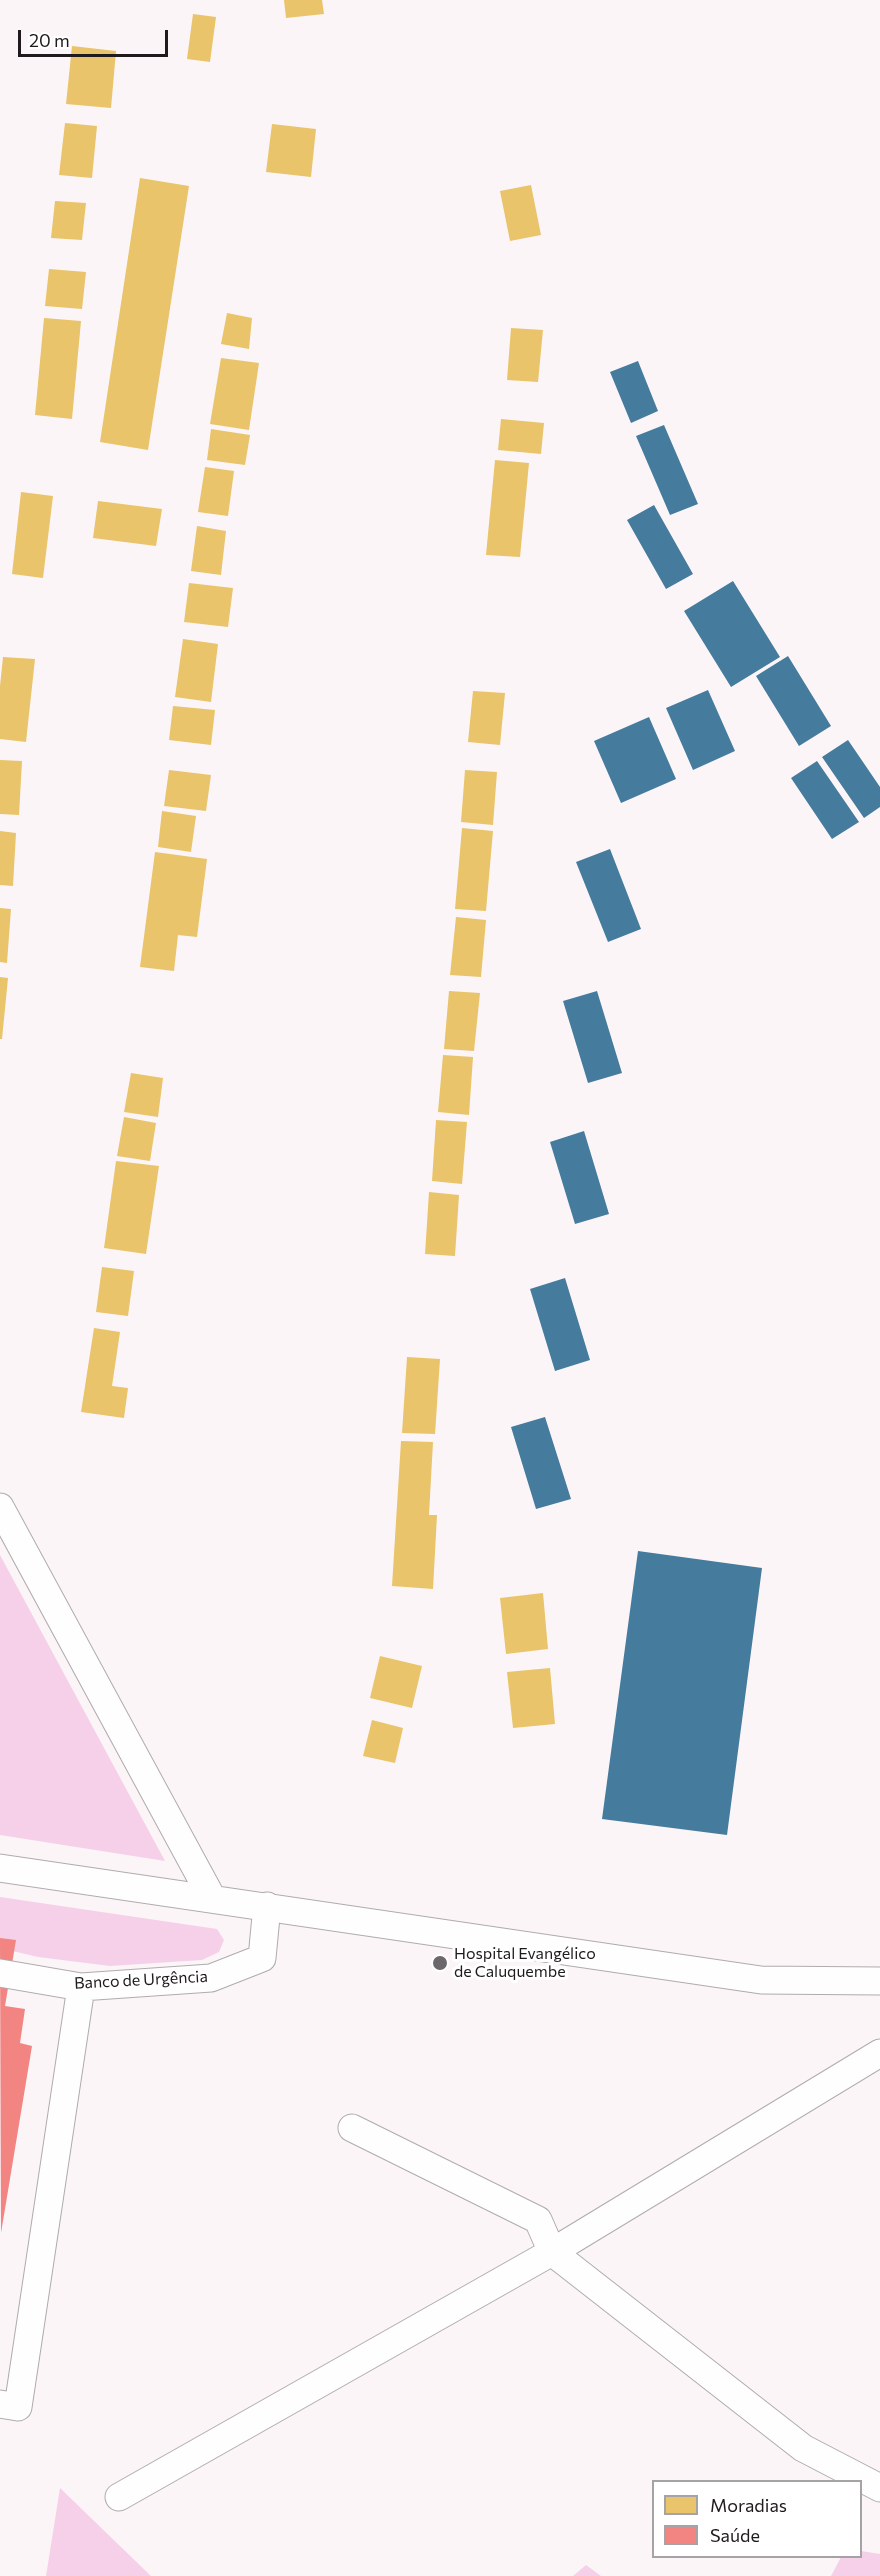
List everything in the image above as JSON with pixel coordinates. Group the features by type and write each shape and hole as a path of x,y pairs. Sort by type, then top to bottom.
{"lane":[{"path":"0,1507 212,1898"},
{"path":"0,1868 760,1980 880,1981"},
{"name":"Banco de Urgência","path":"0,1973 81,1987 211,1978 262,1958 267,1906"},
{"path":"0,2404 18,2407 81,1987"},
{"path":"119,2497 552,2252 880,2053"},
{"path":"352,2128 538,2220 552,2252 803,2448 880,2488"}],"shaded area":[{"path":"0,1555 165,1861 0,1835"},
{"path":"0,1897 217,1929 224,1940 219,1952 202,1960 110,1966 38,1957 0,1948"},
{"path":"60,2488 151,2576 46,2576"},
{"path":"862,2551 880,2554 880,2576 831,2576 840,2558 862,2558"},
{"path":"586,2565 601,2576 573,2576"}],"building: Moradias":[{"path":"284,0 322,0 324,14 286,18"},
{"path":"193,14 216,17 210,62 187,59"},
{"path":"72,46 116,51 111,108 66,104"},
{"path":"65,123 97,126 92,178 59,175"},
{"path":"272,124 316,129 311,177 266,172"},
{"path":"140,178 189,186 148,450 100,442"},
{"path":"531,185 541,235 510,241 500,191"},
{"path":"55,201 86,203 82,240 51,238"},
{"path":"49,269 86,272 82,309 45,306"},
{"path":"227,313 252,318 249,349 221,344"},
{"path":"44,318 81,321 72,419 35,415"},
{"path":"511,328 543,330 538,382 507,380"},
{"path":"221,358 259,363 249,430 210,424"},
{"path":"501,419 544,423 541,454 498,450"},
{"path":"211,429 250,435 245,465 207,460"},
{"path":"495,460 529,463 520,557 486,555"},
{"path":"205,467 234,471 228,516 198,512"},
{"path":"21,492 53,496 43,578 12,574"},
{"path":"98,501 162,509 156,546 93,538"},
{"path":"197,526 226,531 221,575 191,571"},
{"path":"189,583 233,588 228,627 184,622"},
{"path":"183,639 218,644 211,702 175,697"},
{"path":"3,657 35,659 26,742 0,739 0,686"},
{"path":"473,691 505,693 500,745 468,742"},
{"path":"173,706 215,710 211,745 169,740"},
{"path":"0,760 22,761 19,815 0,814"},
{"path":"169,770 211,775 206,811 164,806"},
{"path":"465,770 497,772 493,825 461,822"},
{"path":"162,811 196,816 191,852 158,847"},
{"path":"462,828 493,831 486,911 455,909"},
{"path":"0,831 16,833 13,886 0,885"},
{"path":"155,852 207,859 197,937 178,935 174,971 140,967"},
{"path":"0,908 11,909 7,963 0,962"},
{"path":"456,917 486,920 481,977 450,975"},
{"path":"0,977 8,978 2,1039 0,1039"},
{"path":"449,991 480,993 474,1051 444,1049"},
{"path":"443,1055 473,1057 469,1115 438,1112"},
{"path":"131,1073 163,1078 158,1117 124,1112"},
{"path":"124,1117 156,1123 150,1161 117,1156"},
{"path":"436,1120 467,1122 462,1184 432,1181"},
{"path":"116,1161 159,1166 146,1254 104,1248"},
{"path":"429,1192 459,1195 455,1256 425,1254"},
{"path":"102,1267 134,1271 128,1316 96,1312"},
{"path":"94,1328 120,1332 112,1386 128,1388 124,1418 81,1412"},
{"path":"407,1357 440,1359 435,1434 402,1433"},
{"path":"401,1441 433,1442 429,1515 437,1515 433,1589 392,1586"},
{"path":"543,1593 548,1649 506,1654 500,1598"},
{"path":"380,1656 422,1666 412,1708 370,1698"},
{"path":"550,1668 555,1724 513,1728 507,1672"},
{"path":"372,1720 403,1728 395,1763 363,1756"}],"building: Saúde":[{"path":"0,1938 16,1940 5,2006 25,2009 20,2043 32,2046 1,2233"}],"building: Público":[{"path":"638,361 658,411 631,423 610,372"},
{"path":"664,425 698,504 670,515 636,436"},
{"path":"654,505 693,574 666,589 627,520"},
{"path":"733,581 780,657 731,687 684,611"},
{"path":"788,656 831,726 799,746 756,676"},
{"path":"708,690 735,751 693,770 666,708"},
{"path":"649,717 676,779 621,803 594,741"},
{"path":"848,740 880,787 880,807 864,818 822,757"},
{"path":"817,761 859,822 832,839 791,778"},
{"path":"610,849 641,929 608,942 576,862"},
{"path":"597,991 622,1073 588,1083 563,1001"},
{"path":"584,1131 609,1214 575,1224 550,1142"},
{"path":"565,1278 590,1360 555,1371 530,1289"},
{"path":"545,1417 571,1499 536,1509 511,1427"},
{"path":"638,1551 762,1568 727,1835 602,1819"}],"place":[{"name":"Hospital Evangélico de Caluquembe","path":"440,1963"}]}
